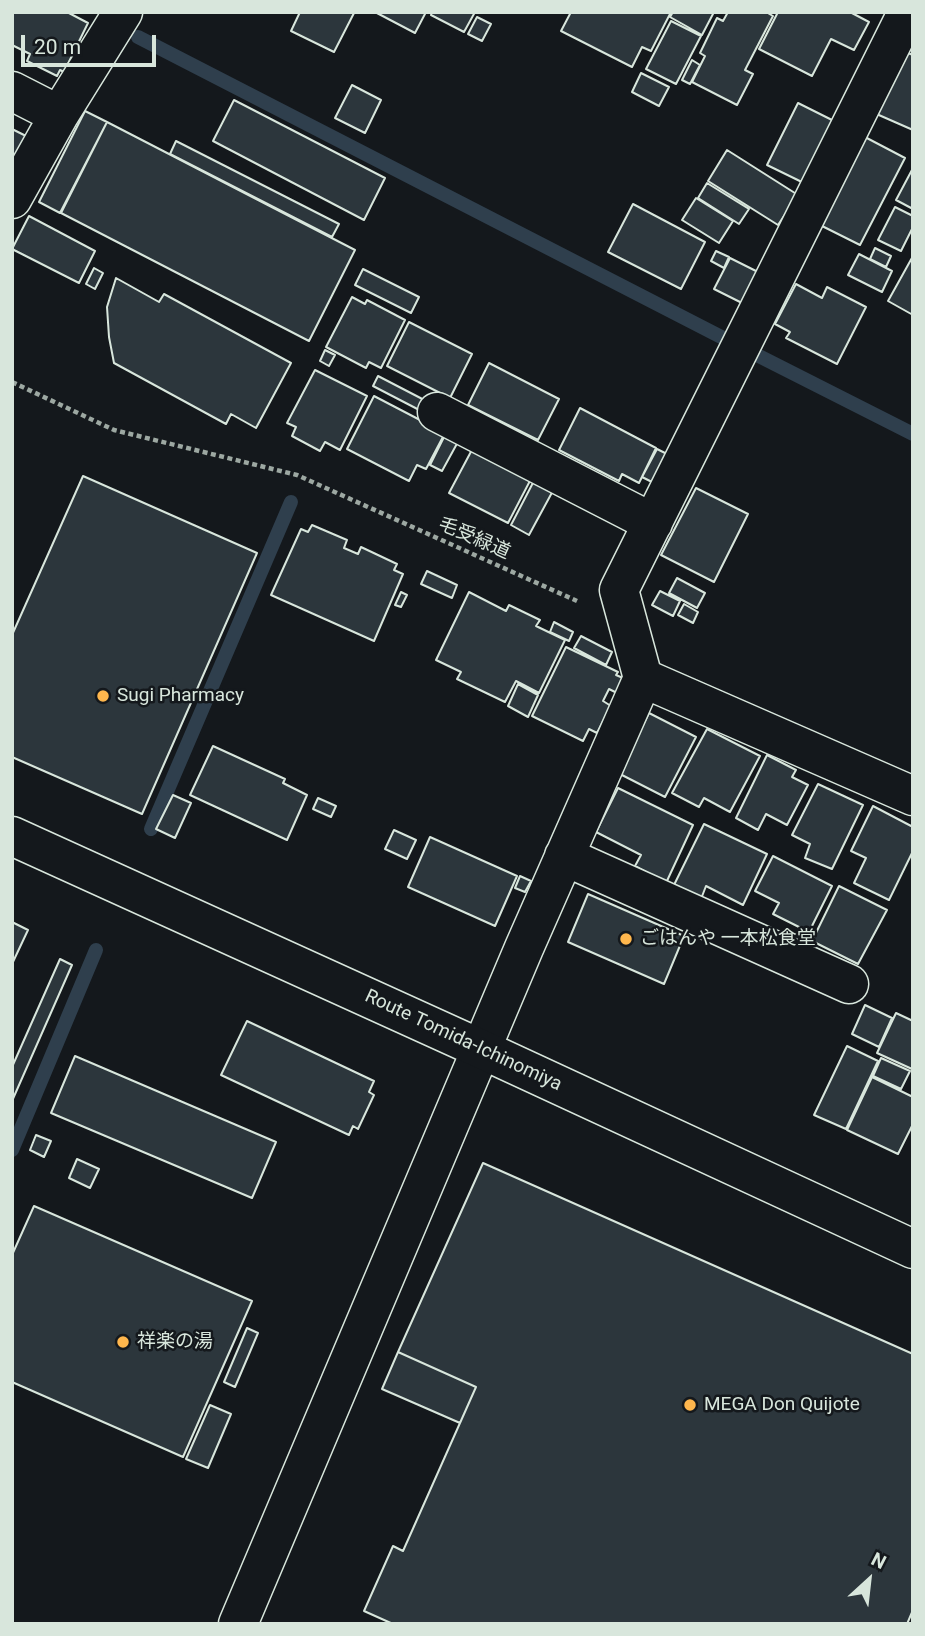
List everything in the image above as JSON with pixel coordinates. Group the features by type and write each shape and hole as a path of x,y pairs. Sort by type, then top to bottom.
{"street":[{"path":"12,199 59,115 123,12"},
{"path":"238,1624 481,1049 643,678 624,607 653,523 901,20"},
{"path":"12,91 59,115"},
{"path":"438,412 653,523"},
{"path":"643,678 913,796"},
{"name":"Route Tomida-Ichinomiya","path":"12,836 913,1249"},
{"path":"564,856 849,984"}],"path":[{"name":"毛受緑道","path":"12,382 114,430 297,475 624,607"}],"building":[{"path":"12,12 67,12 88,23 64,72 60,70 57,76 27,61 30,54 12,45"},
{"path":"300,12 354,13 334,52 291,31"},
{"path":"375,12 426,12 415,33"},
{"path":"432,12 475,12 464,32 431,15"},
{"path":"571,12 671,12 651,51 642,47 632,67 561,31"},
{"path":"673,12 714,12 702,35 670,17"},
{"path":"728,12 766,12 773,16 745,70 753,74 737,105 692,82 705,56 700,53 717,18 723,21"},
{"path":"778,12 850,12 869,22 854,50 831,39 812,76 759,49"},
{"path":"477,17 491,24 482,41 468,34"},
{"path":"671,21 701,36 676,84 646,69"},
{"path":"900,50 913,55 913,130 872,112"},
{"path":"692,60 700,65 690,84 682,80"},
{"path":"641,73 669,87 659,106 632,92"},
{"path":"352,85 381,100 365,133 335,118"},
{"path":"234,100 385,178 364,220 213,141"},
{"path":"798,103 842,125 810,186 767,165"},
{"path":"85,111 107,122 60,213 39,202"},
{"path":"107,122 355,250 309,341 61,213"},
{"path":"12,129 28,137 12,168"},
{"path":"863,136 905,158 860,245 818,224"},
{"path":"176,141 339,224 332,237 170,154"},
{"path":"727,150 798,195 778,225 708,181"},
{"path":"913,168 913,209 896,200"},
{"path":"707,183 749,209 739,224 698,198"},
{"path":"696,198 733,221 719,243 682,220"},
{"path":"633,204 705,242 681,289 608,252"},
{"path":"895,207 913,216 913,227 901,251 878,240"},
{"path":"29,216 95,251 79,283 12,249"},
{"path":"875,248 891,256 886,267 870,259"},
{"path":"716,251 729,257 724,268 711,261"},
{"path":"859,254 892,271 882,292 848,275"},
{"path":"913,256 913,315 888,301"},
{"path":"730,258 760,273 744,304 714,289"},
{"path":"94,268 103,273 95,289 86,284"},
{"path":"363,269 419,297 411,313 355,285"},
{"path":"116,278 159,302 164,294 291,363 256,428 231,414 226,424 114,363 107,307"},
{"path":"796,284 822,298 827,287 866,307 837,364 786,338 790,332 775,324"},
{"path":"352,297 365,304 367,300 405,320 381,368 369,362 366,368 326,347"},
{"path":"409,322 472,354 450,398 387,366"},
{"path":"325,350 335,355 329,366 320,361"},
{"path":"489,363 559,399 538,440 468,405"},
{"path":"315,370 367,396 340,450 325,442 320,451 292,436 296,427 287,423"},
{"path":"378,376 432,404 427,414 373,386"},
{"path":"374,396 445,433 426,469 417,465 409,481 347,449"},
{"path":"580,408 656,448 639,483 622,474 619,481 559,450"},
{"path":"446,433 459,440 442,471 430,465"},
{"path":"474,446 532,477 508,523 449,493"},
{"path":"657,449 669,455 654,483 642,477"},
{"name":"Sugi Pharmacy","path":"83,476 257,553 142,814 12,757 12,635"},
{"path":"536,477 555,487 529,535 511,525"},
{"path":"696,488 748,514 714,582 661,555"},
{"path":"312,525 347,540 344,548 358,554 361,547 397,564 394,570 403,574 374,641 271,595 301,529 308,532"},
{"path":"427,571 457,585 452,598 421,584"},
{"path":"677,578 705,593 697,608 669,593"},
{"path":"660,591 680,601 673,616 652,605"},
{"path":"401,592 407,595 401,607 395,605"},
{"path":"469,592 506,611 509,605 540,620 536,626 565,640 539,693 516,681 505,702 457,679 461,672 436,660"},
{"path":"684,604 698,612 693,623 678,615"},
{"path":"554,622 573,632 569,641 550,632"},
{"path":"581,636 612,652 606,665 574,648"},
{"path":"566,647 618,672 616,675 623,678 617,693 609,689 603,701 611,706 597,733 589,729 583,741 532,716"},
{"path":"518,684 538,695 528,717 508,706"},
{"path":"649,713 696,737 665,797 618,773"},
{"path":"707,729 760,756 730,812 704,798 699,807 672,793"},
{"path":"213,746 285,779 283,783 307,795 287,840 190,795"},
{"path":"767,755 796,770 792,777 808,785 787,825 766,814 758,830 736,818"},
{"path":"818,784 863,805 832,869 805,858 810,844 792,835"},
{"path":"618,788 693,825 666,883 635,866 641,855 596,832"},
{"path":"173,795 191,803 175,838 156,829"},
{"path":"318,798 336,806 331,817 313,809"},
{"path":"873,806 913,827 913,851 889,900 854,883 866,858 851,851"},
{"path":"704,824 767,854 743,905 706,886 701,899 673,887"},
{"path":"394,830 416,840 407,859 385,849"},
{"path":"430,837 517,876 495,926 408,887"},
{"path":"773,856 832,886 809,932 773,914 779,903 755,891"},
{"path":"520,876 531,881 525,892 515,888"},
{"path":"839,886 887,910 858,964 812,941"},
{"name":"ごはんや 一本松食堂","path":"588,894 684,936 664,984 568,942"},
{"path":"12,922 28,930 12,964"},
{"path":"60,959 72,965 12,1101 12,1067"},
{"path":"865,1005 892,1018 879,1047 852,1034"},
{"path":"896,1013 913,1021 912,1069 877,1053"},
{"path":"247,1021 374,1081 369,1092 374,1095 358,1129 353,1126 349,1135 221,1075"},
{"path":"847,1046 878,1061 846,1129 814,1115"},
{"path":"75,1056 276,1142 252,1198 51,1113"},
{"path":"881,1058 910,1071 901,1089 873,1076"},
{"path":"872,1077 913,1097 913,1124 898,1154 847,1130"},
{"path":"36,1135 51,1141 44,1157 30,1150"},
{"path":"77,1159 99,1169 90,1188 69,1178"},
{"name":"MEGA Don Quijote","path":"483,1163 913,1354 913,1610 907,1624 393,1624 364,1611 393,1546 403,1551 476,1387 398,1352"},
{"name":"祥楽の湯","path":"34,1206 252,1301 183,1457 12,1382 12,1255"},
{"path":"247,1328 258,1333 235,1387 224,1382"},
{"path":"398,1352 476,1387 460,1423 382,1389"},
{"path":"210,1405 231,1414 208,1468 186,1459"}],"waterway":[{"path":"138,37 731,342"},
{"path":"749,351 913,434"},
{"path":"151,829 291,502"},
{"path":"12,1150 96,950"}],"place":[{"name":"Sugi Pharmacy","path":"103,696"},
{"name":"ごはんや 一本松食堂","path":"626,939"},
{"name":"祥楽の湯","path":"123,1342"},
{"name":"MEGA Don Quijote","path":"690,1405"}]}
